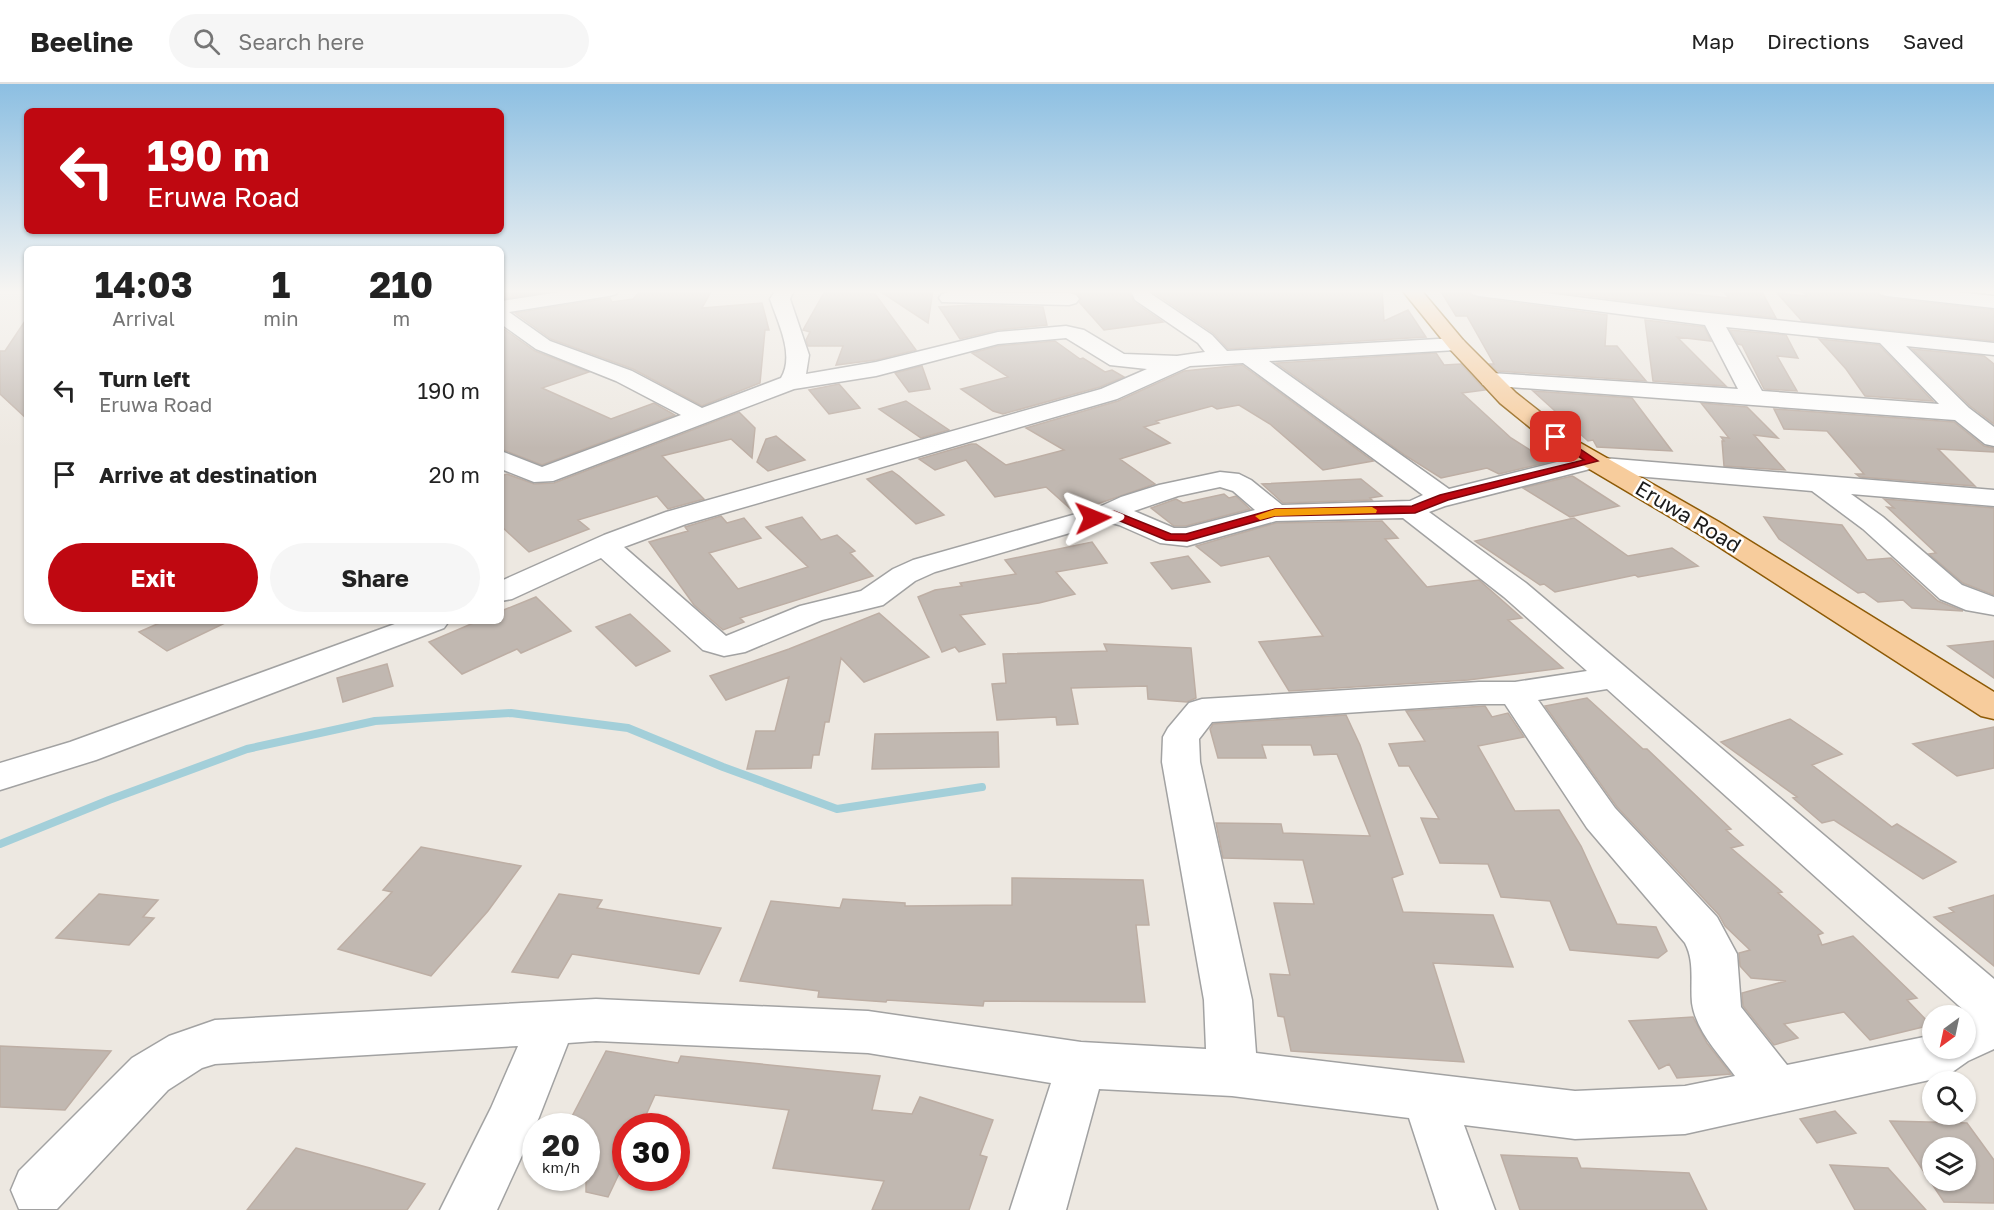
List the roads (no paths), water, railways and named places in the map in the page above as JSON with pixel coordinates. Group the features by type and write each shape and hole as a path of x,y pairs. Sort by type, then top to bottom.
{"main road":[{"name":"Eruwa Road","path":"1456,344 1508,398 1543,428 1596,463 1709,528 1994,708"}],"street":[{"path":"540,343 624,376 700,416"},
{"path":"789,383 797,370 798,355 794,343"},
{"path":"504,460 534,474 544,475 789,383 876,369 929,343"},
{"path":"1090,343 1118,360 1137,363 1456,344"},
{"path":"1208,343 1221,357"},
{"path":"1725,343 1754,397"},
{"path":"1891,343 1961,413 1994,439"},
{"path":"1925,343 1994,349"},
{"path":"1247,356 1429,504"},
{"path":"504,591 604,546 676,518 1109,394 1139,383 1180,362"},
{"path":"1491,380 1961,413"},
{"path":"1107,513 1127,518 1170,537 1187,537 1275,513 1429,504 1596,463 1994,498"},
{"path":"604,546 715,643 724,646 733,645 819,610 872,598 904,575 924,566 1107,513 1131,502 1222,478 1238,483 1275,513"},
{"path":"1819,483 1873,523 1951,592 1977,603 1994,606"},
{"path":"1429,504 1414,514 1515,590 1994,1008"},
{"path":"0,777 83,751 425,624"},
{"path":"1232,1073 1227,1000 1181,762 1181,737 1202,711 1479,693 1515,693 1615,677"},
{"path":"1515,693 1600,818 1701,930 1714,954 1716,1003 1720,1017 1776,1090"},
{"path":"38,1190 150,1074 186,1052 215,1042 596,1020 868,1032 1081,1065 1232,1073 1575,1115 1685,1110 1924,1059"},
{"path":"468,1210 510,1125 553,1021"},
{"path":"1976,1034 1994,1025"},
{"path":"1038,1210 1081,1065"},
{"path":"1428,1097 1467,1210"}],"waterway":[{"path":"0,844 109,800 247,749 375,721 511,713 628,728 723,767 837,809 982,787"}]}
